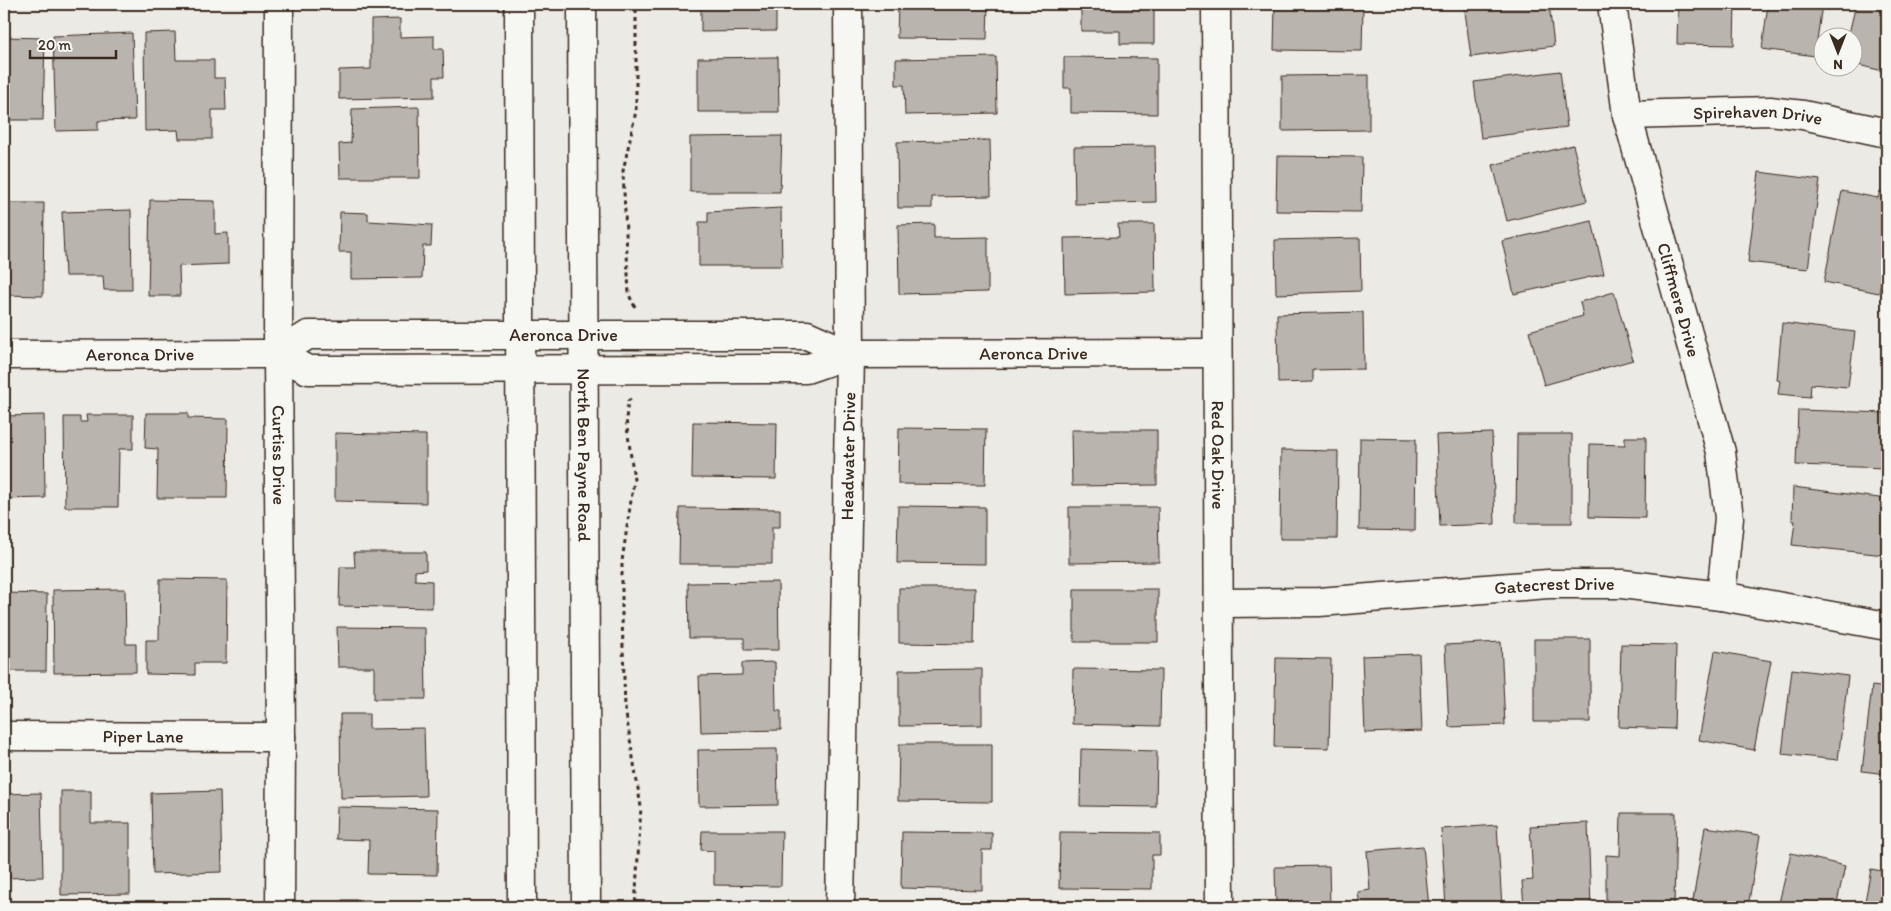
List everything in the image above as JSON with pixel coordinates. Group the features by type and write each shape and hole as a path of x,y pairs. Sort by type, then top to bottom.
{"street":[{"name":"Curtiss Drive","path":"279,4 280,907"},
{"path":"519,4 522,907"},
{"name":"North Ben Payne Road","path":"582,4 586,907"},
{"name":"Headwater Drive","path":"840,907 850,354 848,4"},
{"name":"Red Oak Drive","path":"1216,4 1220,907"},
{"name":"Cliffmere Drive","path":"1612,4 1627,115 1721,452 1729,518 1721,596"},
{"name":"Spirehaven Drive","path":"1627,115 1770,111 1803,115 1887,133"},
{"name":"Aeronca Drive","path":"278,354 308,335 807,335 850,354"},
{"name":"Aeronca Drive","path":"4,355 278,354 308,370 806,369 850,354 1217,353"},
{"name":"Gatecrest Drive","path":"1219,603 1319,602 1548,584 1622,584 1721,596 1887,626"},
{"name":"Piper Lane","path":"4,736 281,737"}],"path":[{"path":"636,4 636,111 623,171 629,295 634,306 649,313 649,335"},
{"path":"635,907 641,807 626,708 622,561 634,480 626,410 628,401 650,387 650,369"}],"building":[{"path":"701,4 776,4 776,31 701,32"},
{"path":"898,4 988,4 987,39 897,38"},
{"path":"1081,4 1154,4 1154,44 1120,44 1120,31 1081,31"},
{"path":"1275,4 1363,4 1362,51 1274,50"},
{"path":"1464,4 1549,4 1554,46 1471,57"},
{"path":"1678,4 1735,4 1734,45 1677,44"},
{"path":"1768,4 1822,4 1819,28 1814,28 1814,56 1762,49"},
{"path":"1856,4 1887,4 1887,72 1864,66 1864,28 1850,28"},
{"path":"400,19 400,37 434,36 434,49 443,49 444,77 434,77 434,97 339,99 339,70 371,69 371,20"},
{"path":"175,32 176,60 214,60 214,78 225,78 226,110 212,110 212,139 179,139 178,130 145,131 144,33"},
{"path":"132,33 135,120 98,121 98,130 56,131 53,36"},
{"path":"4,37 45,38 43,120 4,120"},
{"path":"778,57 779,112 698,112 698,58"},
{"path":"996,57 997,113 905,115 904,85 896,85 896,59"},
{"path":"1064,57 1157,58 1157,114 1071,113 1071,88 1064,88"},
{"path":"1560,71 1567,127 1481,138 1474,82"},
{"path":"1369,75 1369,130 1282,131 1282,76"},
{"path":"419,107 420,178 340,178 339,144 351,143 352,109"},
{"path":"782,136 780,192 690,192 690,137"},
{"path":"990,140 991,196 932,197 932,208 898,208 897,142"},
{"path":"1573,145 1587,201 1507,221 1493,165"},
{"path":"1155,146 1156,202 1075,204 1074,147"},
{"path":"1277,156 1362,157 1361,212 1276,211"},
{"path":"1759,172 1820,180 1808,269 1748,262"},
{"path":"1842,191 1878,198 1880,191 1887,192 1887,252 1879,293 1824,282"},
{"path":"150,200 215,201 215,234 228,233 228,264 179,266 180,296 148,296"},
{"path":"4,203 44,203 43,296 4,295"},
{"path":"781,208 782,266 699,266 699,222 708,222 708,212"},
{"path":"131,210 132,290 104,290 103,276 65,276 62,212"},
{"path":"340,212 368,213 368,221 432,225 431,246 423,246 422,278 351,279 351,252 339,252"},
{"path":"1592,221 1604,274 1514,294 1502,241"},
{"path":"934,224 934,238 988,237 988,292 899,294 898,225"},
{"path":"1118,224 1154,224 1155,292 1065,294 1064,238 1119,237"},
{"path":"1360,238 1361,291 1276,294 1275,240"},
{"path":"1614,292 1633,360 1544,385 1529,331 1583,316 1580,302"},
{"path":"1363,312 1364,369 1313,370 1313,382 1278,383 1277,314"},
{"path":"1782,323 1855,332 1848,387 1811,384 1810,397 1778,394 1780,381 1777,380"},
{"path":"1798,410 1887,413 1887,468 1796,465"},
{"path":"146,413 188,413 188,418 228,419 227,498 157,498 158,449 145,448"},
{"path":"44,415 45,498 4,499 4,416"},
{"path":"86,415 133,415 133,449 119,449 118,507 65,507 64,417 80,417 80,422 87,422"},
{"path":"693,422 777,423 776,479 692,478"},
{"path":"899,428 986,429 985,485 898,484"},
{"path":"1071,430 1157,430 1157,485 1072,486"},
{"path":"335,433 426,435 426,503 335,501"},
{"path":"1492,433 1495,524 1440,526 1436,435"},
{"path":"1517,434 1572,434 1572,523 1516,523"},
{"path":"1625,437 1646,437 1645,518 1589,517 1590,444 1625,445"},
{"path":"1360,438 1416,439 1415,531 1359,530"},
{"path":"1281,450 1338,451 1337,539 1280,539"},
{"path":"1793,487 1887,499 1884,555 1792,545 1795,521 1792,521"},
{"path":"898,506 985,507 985,564 897,563"},
{"path":"1069,507 1158,507 1159,562 1069,563"},
{"path":"680,508 780,509 780,527 772,527 772,564 679,564"},
{"path":"354,552 426,552 426,570 415,571 415,580 432,581 432,608 339,606 340,567 355,567"},
{"path":"160,579 227,580 226,663 195,663 195,675 146,674 146,640 159,640"},
{"path":"778,582 779,650 744,650 744,638 689,638 688,583"},
{"path":"899,588 975,588 974,644 899,643"},
{"path":"125,589 126,644 136,644 136,672 54,673 53,590"},
{"path":"1074,589 1158,589 1158,642 1074,642"},
{"path":"4,593 47,594 46,671 5,671"},
{"path":"337,627 425,628 426,699 374,699 374,667 338,667"},
{"path":"1534,639 1590,639 1590,722 1534,722"},
{"path":"1501,642 1505,725 1449,727 1445,645"},
{"path":"1621,644 1676,645 1674,729 1619,727"},
{"path":"1715,651 1771,661 1754,750 1699,740"},
{"path":"1419,654 1422,731 1365,733 1362,656"},
{"path":"1276,658 1331,659 1329,748 1274,747"},
{"path":"775,662 776,711 781,711 781,730 701,732 699,676 742,675 742,663"},
{"path":"982,669 982,725 899,726 899,670"},
{"path":"1073,669 1161,670 1160,726 1072,724"},
{"path":"1792,669 1848,676 1838,760 1782,754"},
{"path":"1872,686 1887,688 1887,774 1862,771"},
{"path":"340,714 369,714 369,729 424,728 426,796 341,798"},
{"path":"899,744 992,744 992,802 898,801"},
{"path":"777,749 778,805 699,806 698,750"},
{"path":"1081,749 1157,751 1156,807 1080,806"},
{"path":"61,791 91,791 91,823 130,823 130,894 61,895"},
{"path":"220,791 222,872 153,874 151,793"},
{"path":"41,793 43,877 4,878 4,794"},
{"path":"337,807 438,809 437,875 368,874 369,840 336,839"},
{"path":"1621,813 1676,813 1674,907 1606,906 1606,855 1620,856"},
{"path":"1588,823 1591,907 1524,907 1522,881 1533,880 1530,826"},
{"path":"1497,825 1502,907 1446,907 1441,829"},
{"path":"1705,827 1760,835 1748,907 1692,907"},
{"path":"702,831 782,831 781,886 714,885 714,851 701,850"},
{"path":"902,832 992,833 992,850 982,850 982,890 901,888"},
{"path":"1060,832 1160,833 1160,855 1152,855 1152,889 1059,888"},
{"path":"1423,846 1429,907 1360,907 1358,892 1370,890 1367,851"},
{"path":"1791,853 1845,866 1836,907 1778,907"},
{"path":"1329,866 1330,907 1276,907 1275,867"},
{"path":"1871,869 1887,872 1887,907 1864,907"},
{"path":"342,900 370,900 370,907 342,907"}]}
